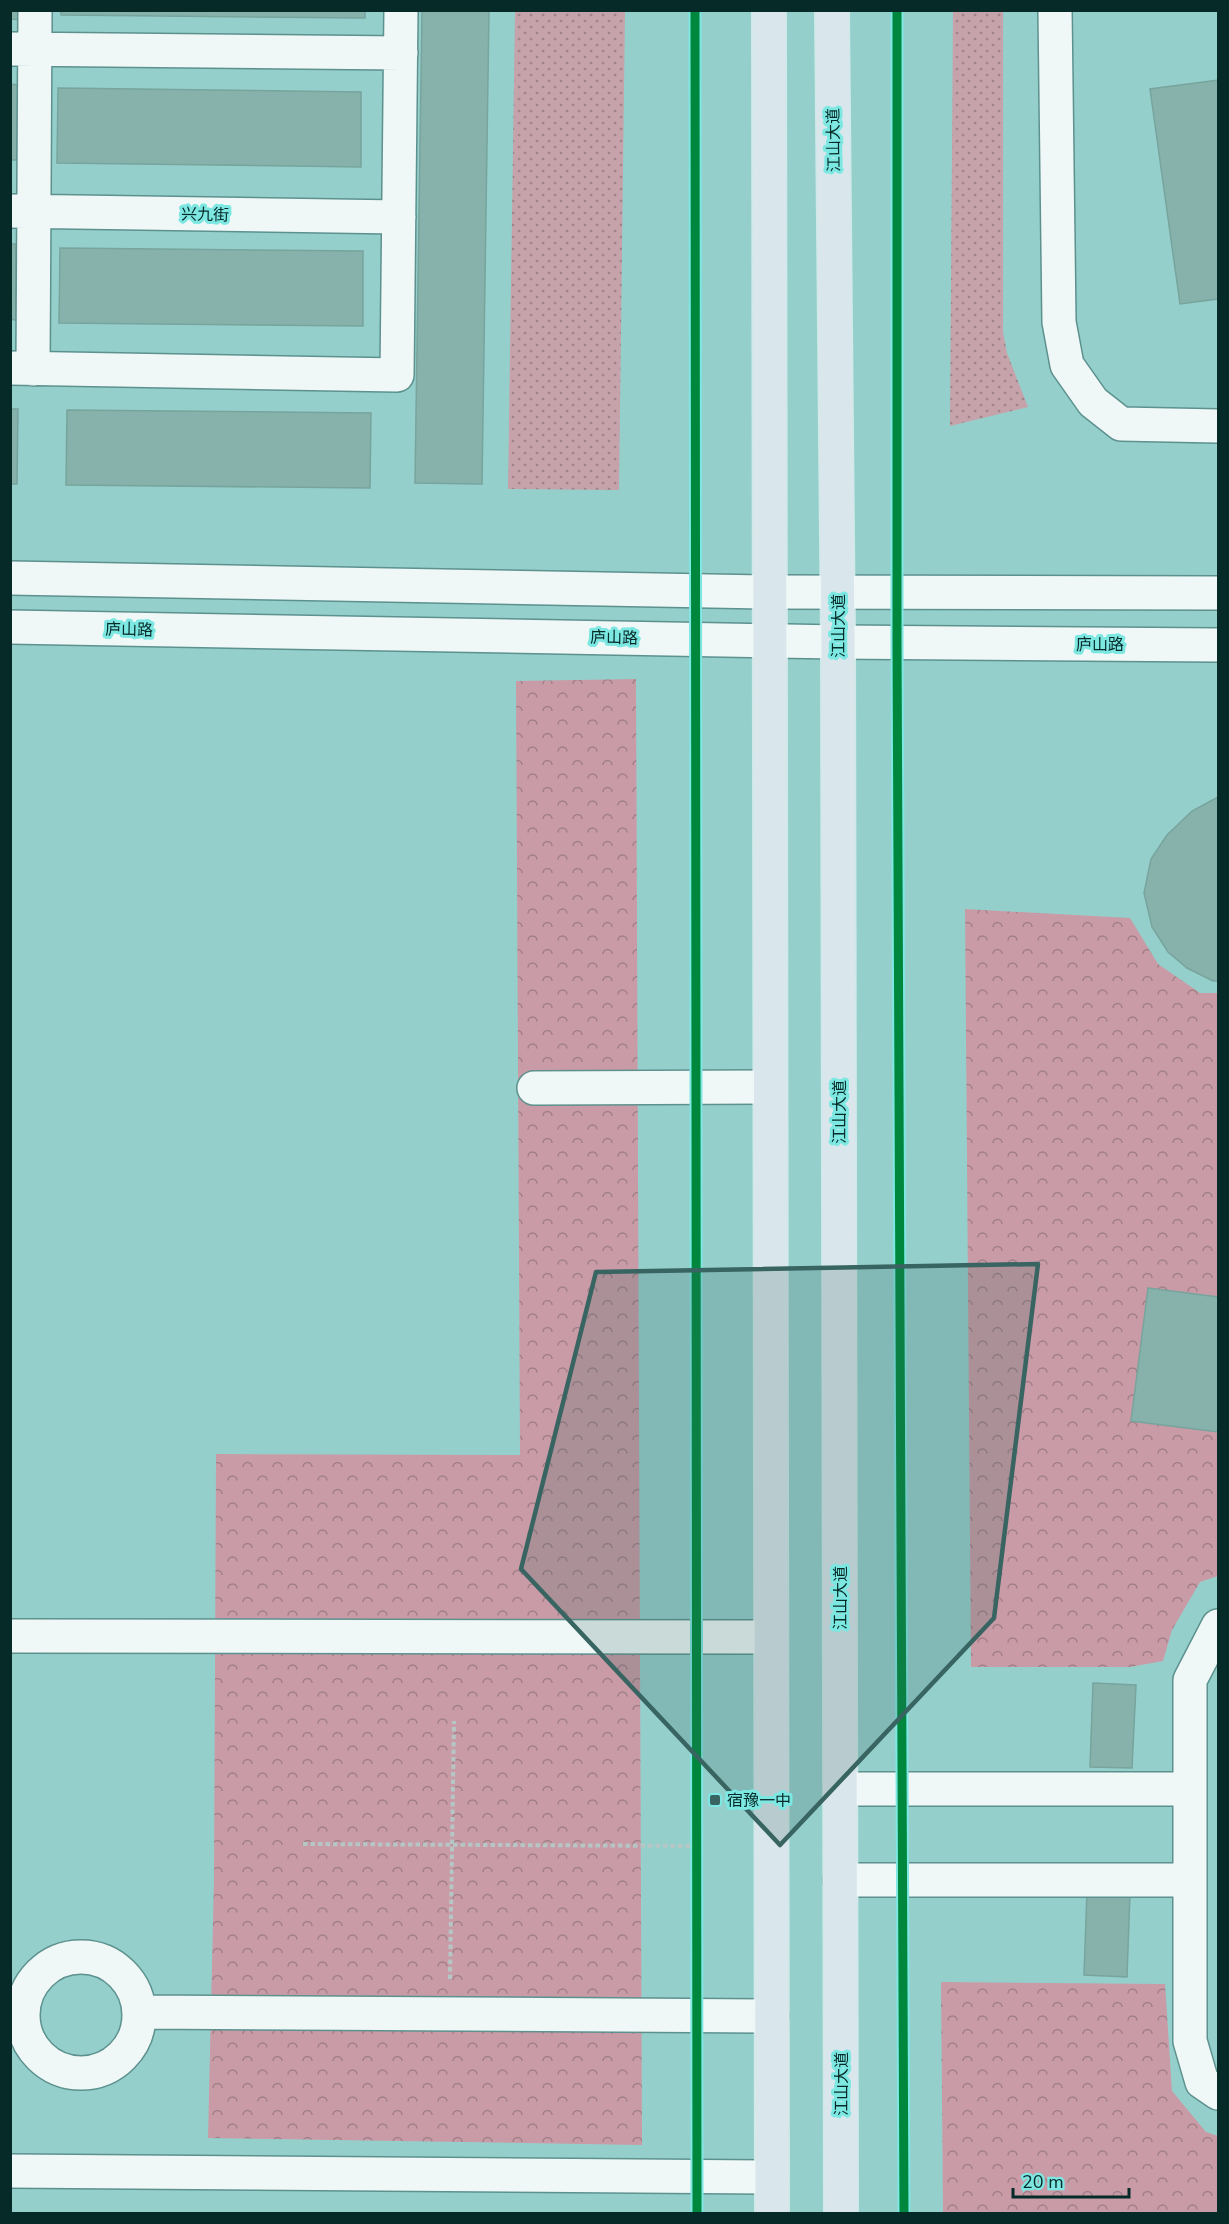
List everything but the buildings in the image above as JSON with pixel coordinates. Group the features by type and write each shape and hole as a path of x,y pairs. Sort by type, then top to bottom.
{"main road":[{"path":"769,10 772,2214"},
{"name":"江山大道","path":"832,10 838,642 841,2214"}],"street":[{"path":"35,10 23,49 22,368 397,375 401,10"},
{"path":"1055,10 1059,322 1067,365 1093,402 1121,424 1218,426"},
{"path":"23,49 401,53"},
{"name":"兴九街","path":"22,211 399,217"},
{"path":"10,578 837,593 1218,593"},
{"name":"庐山路","path":"10,627 838,642 1218,645"},
{"path":"534,1088 770,1087"},
{"path":"1218,1626 1190,1680 1190,2041 1202,2082 1218,2093"},
{"path":"10,1636 771,1637"},
{"path":"840,1790 1190,1790"},
{"path":"840,1880 1190,1880"},
{"path":"79,1957 97,1959 113,1966 127,1979 136,1994 139,2012 137,2031 128,2049 114,2063 95,2071 76,2072 57,2067 40,2056 28,2039 24,2020 25,2000 33,1982 46,1969 61,1960 79,1957"},
{"path":"10,1969 46,1969"},
{"path":"139,2012 772,2016"},
{"path":"10,2171 772,2177"}],"path":[{"path":"450,2014 454,1721"},
{"path":"697,1834 697,1857"},
{"path":"303,1844 697,1845"}],"highlighted area":[{"path":"1038,1264 994,1618 780,1845 521,1569 596,1272"}],"shaded area":[{"path":"515,11 625,11 619,490 508,489"},
{"path":"953,11 1003,11 1003,332 1007,353 1028,407 950,426"}],"green space":[{"path":"636,679 642,2145 208,2138 214,1878 216,1454 520,1455 516,681"},
{"path":"965,909 1130,918 1158,964 1200,993 1218,993 1218,1576 1200,1582 1172,1630 1163,1661 1130,1667 971,1667"},
{"path":"941,1982 1165,1984 1172,2091 1206,2132 1218,2136 1218,2213 943,2213"}],"cycle path":[{"path":"695,10 697,2214"},
{"path":"897,10 897,642 904,2214"}],"place":[{"name":"宿豫一中","path":"715,1800"}]}
